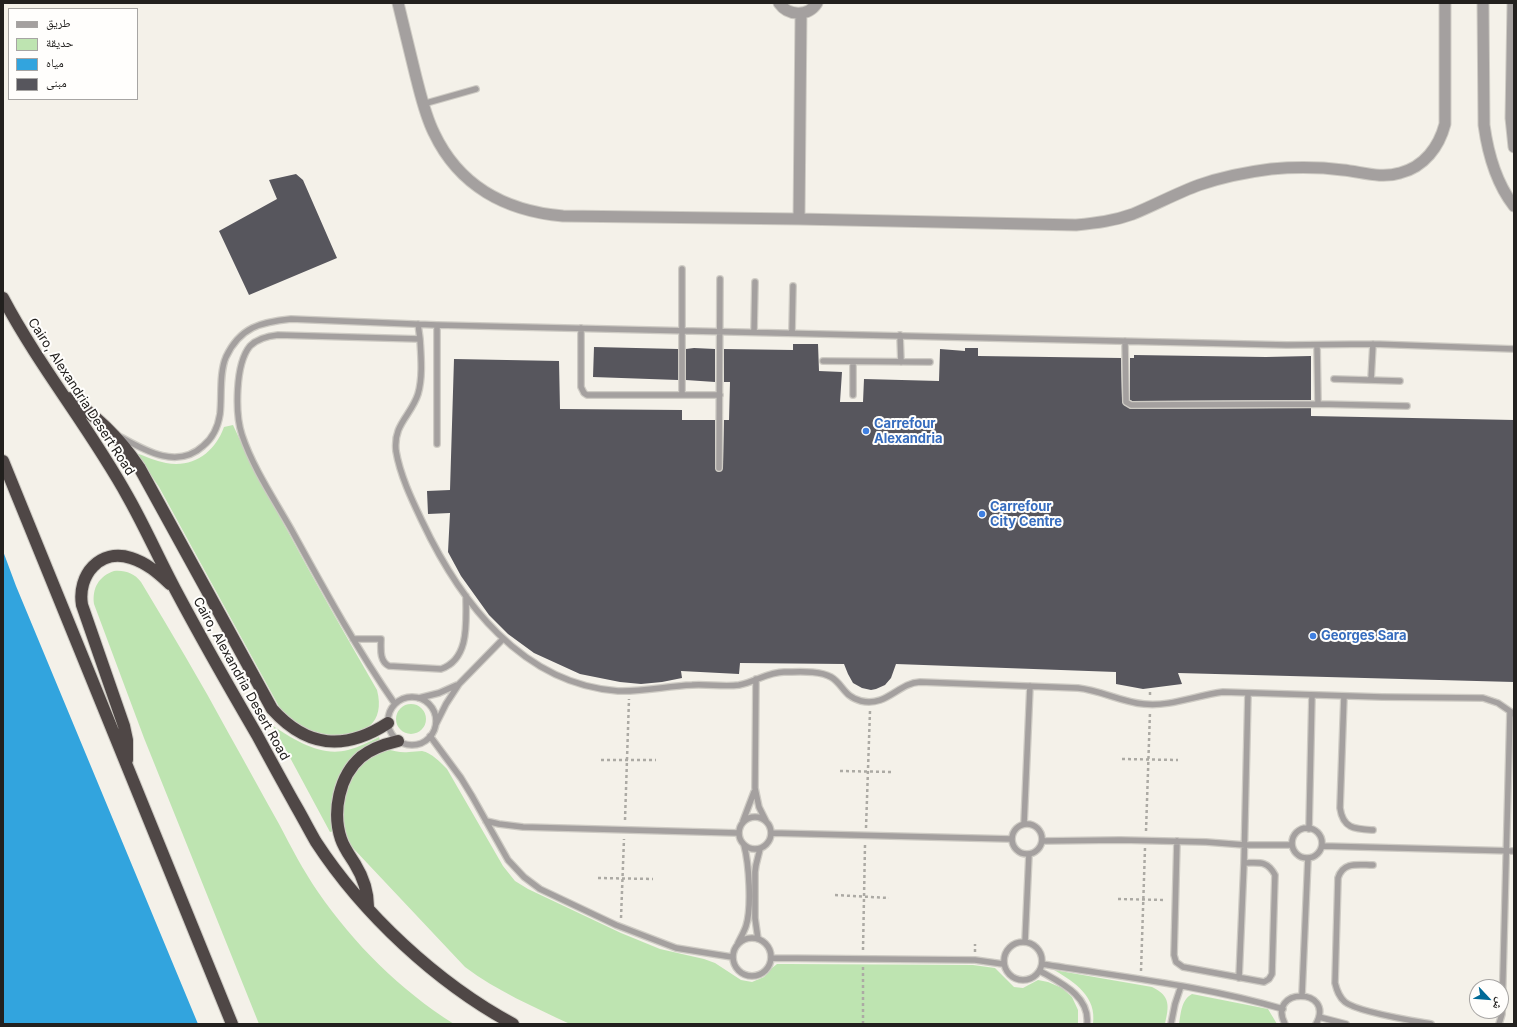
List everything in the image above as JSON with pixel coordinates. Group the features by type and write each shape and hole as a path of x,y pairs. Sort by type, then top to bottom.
{"highway":[{"name":"Cairo, Alexandria Desert Road","path":"3,298 33,351 90,434 119,481 136,511 175,589 315,841 340,875 368,907 403,943 442,977 483,1006 513,1024"},
{"path":"63,395 86,410 108,428 139,467 272,709 279,717 286,724 304,735 318,740 333,742 344,742 359,738 388,723"},
{"path":"3,461 232,1024"},
{"path":"127,767 126,740 121,713 83,609 80,596 81,587 89,570 96,564 112,556 121,556 130,558 148,566 175,589"},
{"path":"368,907 368,898 363,880 341,838 338,821 338,801 344,782 360,758 375,748 398,741"}],"street":[{"path":"398,3 423,104 433,132 440,145 468,179 493,196 524,210 563,216 799,218 1066,225 1092,224 1132,214 1199,185 1247,173 1271,169 1304,168 1343,170 1377,175 1389,175 1411,169 1421,163 1436,146 1442,135 1446,112 1445,3"},
{"path":"779,3 785,10 791,13 801,13 810,10 817,3"},
{"path":"1483,3 1484,125 1488,148 1497,175 1514,206"},
{"path":"1513,3 1511,118 1514,147"},
{"path":"799,218 801,13"}],"lane":[{"path":"423,104 476,88"},
{"path":"682,269 682,395"},
{"path":"720,279 720,468"},
{"path":"754,332 755,282"},
{"path":"792,333 793,286"},
{"path":"108,428 140,447 163,456 178,457 192,454 208,442 218,425 223,366 226,357 237,340 252,327 263,323 291,319 437,325 682,331 1317,345 1373,344 1514,350"},
{"path":"418,324 420,339 420,374 418,394 401,422 396,437 396,452 407,486 431,540 449,573 466,596 503,638 525,657 553,674 570,680 602,689 629,691 656,690 692,685 733,686 779,672 812,673 826,675 835,680 845,692 853,698 862,701 870,701 890,696 905,685 914,682 1087,689 1117,699 1143,704 1161,704 1211,693 1483,698 1498,703 1512,713 1506,850 1502,1014 1499,1024"},
{"path":"437,325 437,444"},
{"path":"581,328 581,387 584,393 590,395 720,395"},
{"path":"395,704 332,605 257,468 247,448 242,433 237,401 242,363 245,354 251,346 266,337 278,335 420,339"},
{"path":"900,335 901,362"},
{"path":"1125,340 1126,402 1131,405 1318,404 1407,406"},
{"path":"1371,380 1373,344"},
{"path":"1317,345 1318,404"},
{"path":"823,361 930,362"},
{"path":"853,362 853,395"},
{"path":"1334,379 1400,381"},
{"path":"353,639 381,638 382,660 384,664 389,666 440,669 449,667 456,660 463,643 466,622 466,596"},
{"path":"459,684 440,693 419,698 406,698 395,704 391,709 388,723 389,730 398,741 404,744 418,744 425,741 435,728 446,704 459,684 503,638"},
{"path":"756,679 755,788 759,807 770,827 771,833 768,843 760,849 754,850 744,845 740,840 738,833 739,827 743,822 748,818 755,817 766,821"},
{"path":"1024,824 1030,686"},
{"path":"1240,978 1245,845 1248,693"},
{"path":"1309,829 1312,695"},
{"path":"1344,696 1341,815 1344,822 1350,826 1357,829 1373,830"},
{"path":"419,698 431,707 436,721 435,728"},
{"path":"430,736 461,778 508,860 515,869 533,885 567,903 621,927 676,948 732,957"},
{"path":"743,822 755,788"},
{"path":"486,821 523,828 738,833"},
{"path":"1024,824 1031,824 1037,828 1041,834 1042,840 1040,847 1035,852 1029,854 1023,854 1017,851 1013,845 1012,839 1013,832 1024,824"},
{"path":"1309,829 1318,833 1322,846 1317,854 1308,858 1302,858 1297,855 1292,845 1293,840 1297,833 1301,830 1309,829"},
{"path":"771,833 1012,839"},
{"path":"1042,840 1177,841 1245,845 1292,845"},
{"path":"1177,841 1174,956 1176,962 1183,967 1264,982 1269,979 1272,974 1275,875 1272,869 1265,863 1244,863"},
{"path":"738,944 744,939 758,938 768,946 771,952 771,958 770,964 766,970 755,976 748,976 742,974 733,964 732,957 746,926 748,910 748,864 744,845"},
{"path":"1322,846 1514,851"},
{"path":"758,938 755,918 755,872 760,849"},
{"path":"1025,942 1029,854"},
{"path":"1302,995 1308,858"},
{"path":"1372,865 1351,865 1342,869 1339,873 1335,983 1337,990 1340,997 1351,1006 1388,1016 1431,1024"},
{"path":"1025,942 1038,950 1042,956 1042,964 1040,971 1035,977 1020,981 1013,978 1008,973 1003,964 1006,952 1011,946 1025,942"},
{"path":"771,958 975,960 1003,964"},
{"path":"1042,964 1181,986 1283,1009"},
{"path":"1040,971 1074,992 1084,1004 1088,1016 1087,1024"},
{"path":"1171,1024 1175,1004 1181,986"},
{"path":"1286,1024 1283,1020 1283,1009 1288,1000 1292,997 1302,995 1312,999 1316,1003 1319,1012 1319,1017 1316,1024"},
{"path":"1319,1017 1346,1024"}],"path":[{"path":"621,927 629,691"},
{"path":"863,1024 863,897 870,701"},
{"path":"1122,759 1178,760"},
{"path":"600,760 656,760"},
{"path":"840,771 894,772"},
{"path":"598,878 653,879"},
{"path":"835,895 889,898"},
{"path":"1118,899 1175,900"}],"green space":[{"path":"233,425 297,548 377,690 379,707 375,719 367,728 356,733 328,735 314,732 298,727 282,712 159,487 136,453 166,463 186,463 209,451 220,436 224,427"},
{"path":"114,571 129,573 141,582 208,695 302,867 332,911 379,965 434,1011 454,1024 259,1024 144,738 94,604 94,593 98,583 104,576"},
{"path":"411,704 422,708 426,719 422,730 411,734 400,730 396,719 400,708"},
{"path":"273,726 299,742 328,751 338,752 348,750 379,737 380,740 349,763 337,780 334,788 332,806 334,831 330,832"},
{"path":"387,749 400,752 426,752 436,758 447,769 503,866 515,881 528,889 621,933 660,949 704,959 715,963 741,980 752,982 764,977 777,964 973,965 995,968 1014,987 1023,988 1038,980 1048,982 1062,988 1072,997 1078,1010 1078,1024 570,1024 529,1005 490,984 465,967 352,847 345,833 342,822 346,787 362,759"},
{"path":"1054,970 1152,987 1158,990 1166,998 1168,1007 1165,1024 1093,1024 1092,1006 1083,991 1077,985"},
{"path":"1192,994 1268,1009 1277,1024 1179,1024 1184,1003"}],"water":[{"path":"3,551 16,586 198,1024 3,1024"}],"building":[{"path":"296,174 303,180 337,258 249,295 219,231 277,199 269,180"},
{"name":"Carrefour City Centre","path":"793,344 818,344 819,371 842,372 840,402 863,402 864,379 939,381 940,349 965,351 965,348 978,348 978,356 1121,358 1122,402 1131,409 1311,408 1311,416 1514,420 1514,682 1178,673 1182,684 1143,689 1116,684 1116,672 896,664 891,678 885,685 871,690 862,688 853,683 844,664 740,663 739,674 681,671 682,678 641,684 620,682 580,674 534,653 508,634 489,615 461,576 448,552 450,513 428,514 427,491 450,490 454,359 559,361 560,409 682,410 682,420 715,420 715,468 719,472 723,468 724,420 729,420 730,382 724,382 724,349 793,350"},
{"path":"594,347 678,349 678,380 593,377"},
{"path":"686,349 715,349 715,382 686,380"},
{"path":"1134,355 1266,357 1311,356 1311,400 1132,401 1130,400 1130,358 1134,358"}],"place":[{"name":"Carrefour Alexandria","path":"866,431"},
{"name":"Carrefour City Centre","path":"982,514"},
{"name":"Georges Sara","path":"1313,636"}]}
